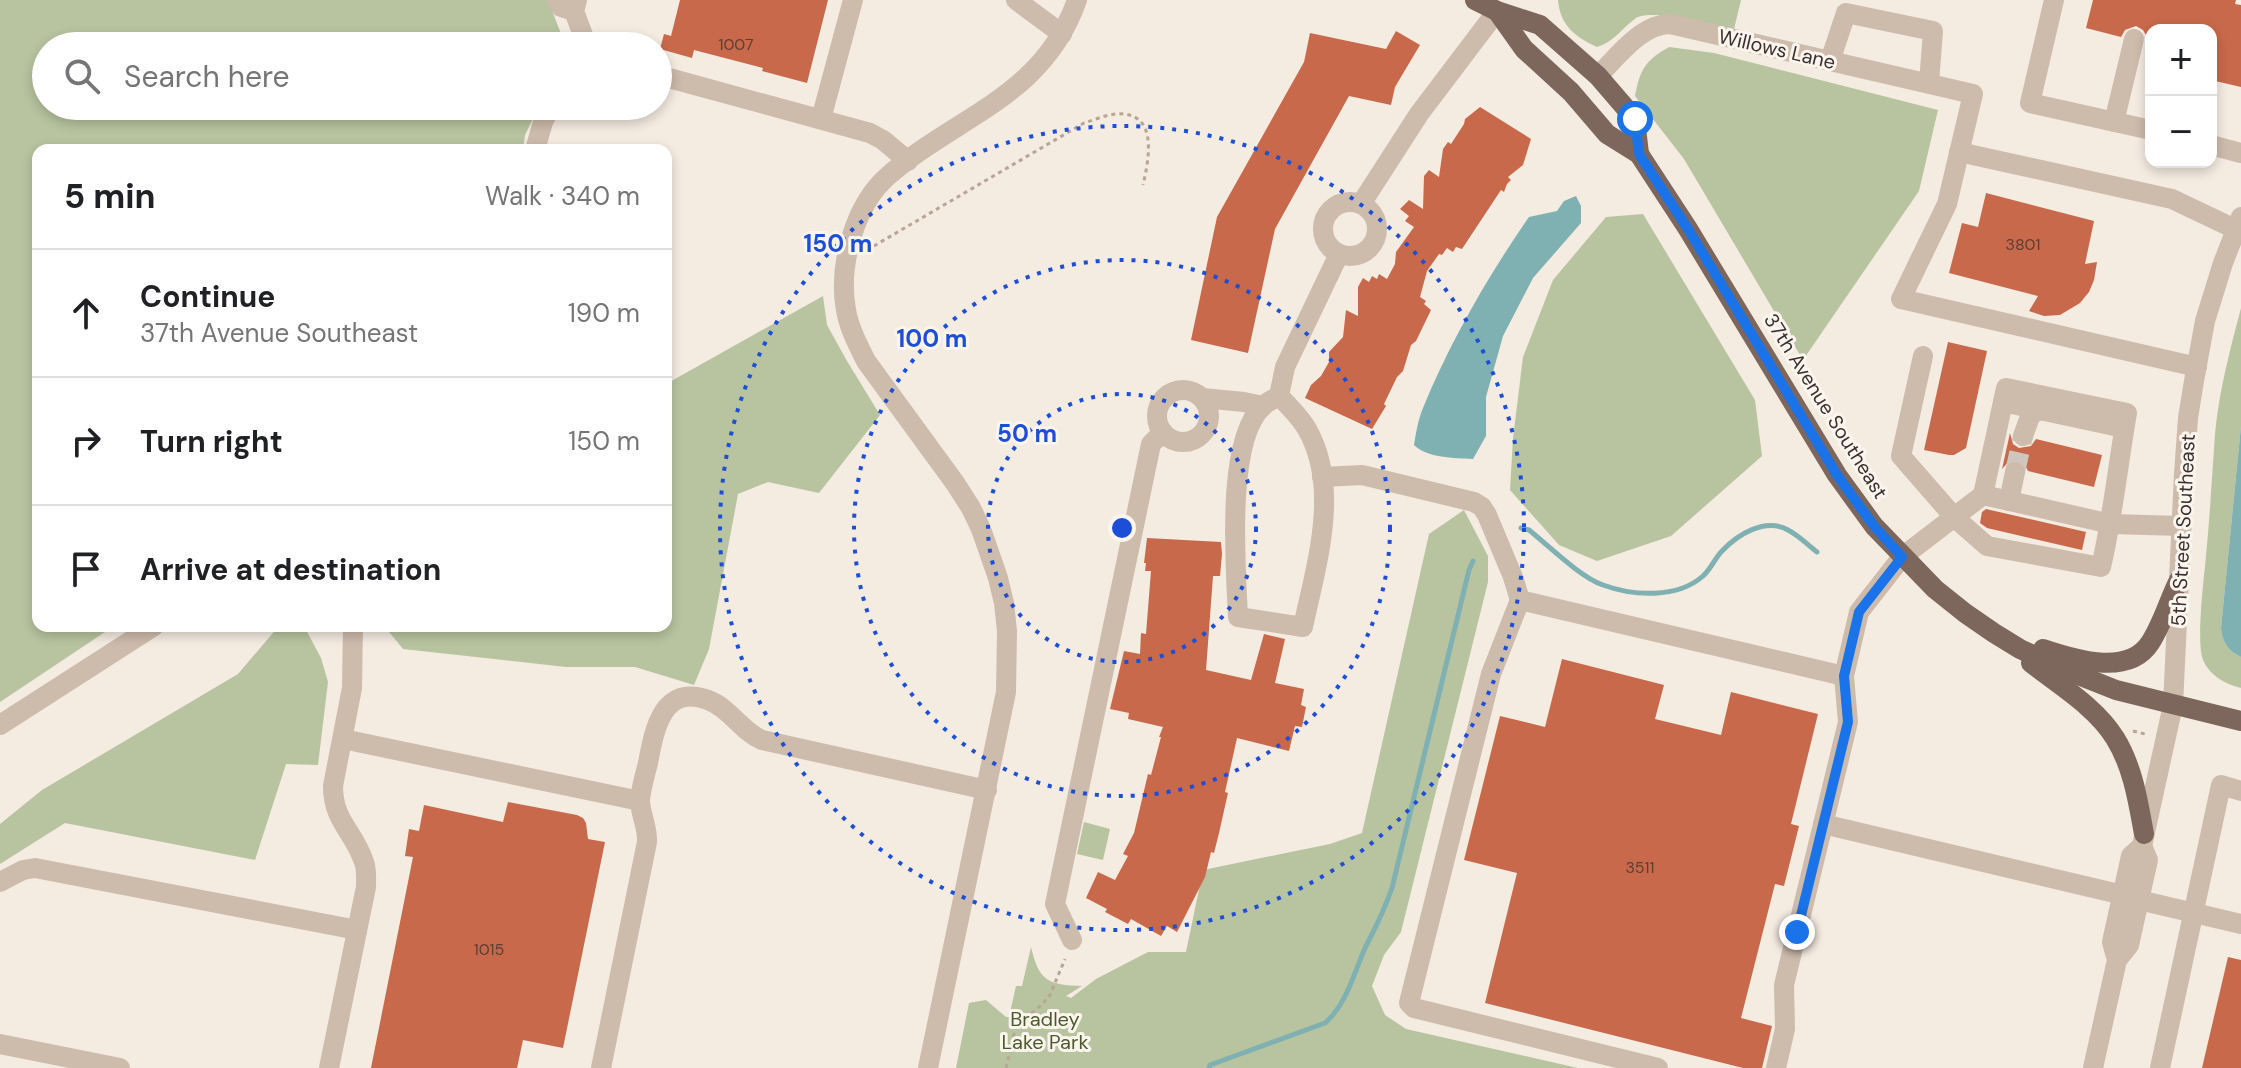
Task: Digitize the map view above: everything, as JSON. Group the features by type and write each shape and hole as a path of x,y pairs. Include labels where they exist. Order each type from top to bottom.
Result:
{"main road":[{"name":"37th Avenue Southeast","path":"1475,0 1502,6 1540,25 1598,76 1635,119 1639,154"},
{"name":"37th Avenue Southeast","path":"1502,6 1524,49 1571,92 1607,134 1639,154 1837,475 1874,526 1935,589 2020,649 2083,678 2116,690 2241,721"},
{"path":"1994,633 2067,656 2118,662 2131,658 2149,645 2179,580"},
{"path":"1994,633 2087,707 2112,734 2134,782 2143,840"}],"street":[{"path":"557,0 561,7 576,6 583,32"},
{"path":"821,119 853,0"},
{"path":"1016,0 1062,34"},
{"path":"928,1068 1006,692 1007,631 998,578 971,508 858,346 846,313 846,261 865,206 887,177 1010,92 1039,64 1062,34 1077,0"},
{"path":"2054,0 2030,103 2145,129"},
{"path":"1361,204 1419,114 1502,6"},
{"path":"1830,61 1846,13 1933,31 1929,83"},
{"name":"Willows Lane","path":"1598,76 1640,35 1661,24 1670,24 1973,94 1959,152"},
{"path":"2114,122 2134,39"},
{"path":"672,79 870,133 908,161"},
{"path":"537,144 544,120"},
{"path":"2217,147 2241,153"},
{"path":"2197,367 1901,299 1947,204 1959,152 2172,199 2238,223"},
{"path":"1344,202 1361,204 1369,209 1377,226 1372,244 1357,255 1339,254 1326,243 1322,226 1324,217 1329,210 1344,202"},
{"name":"5th Street Southeast","path":"2093,1068 2117,960 2112,942 2131,897 2131,856 2143,840 2173,705 2188,418 2205,321 2238,223"},
{"path":"1202,398 1271,401 1306,428 1315,447 1322,477 1324,521 1303,627 1238,617 1238,469 1253,420 1271,401 1339,254"},
{"path":"1776,1068 1785,1029 1784,985 1848,722 1844,676 1859,612 1902,557 1955,518 1983,495 2006,388 2127,413 2111,524 2101,567 1987,546 1955,518 1901,456 1923,356"},
{"path":"1184,390 1202,398 1207,405 1208,421 1200,435 1185,441 1163,432 1157,416 1162,400 1168,394 1184,390"},
{"path":"2003,402 2124,428"},
{"path":"2023,436 2031,414 2040,410"},
{"path":"1072,940 1055,904 1151,444 1163,432"},
{"path":"2009,501 2015,472"},
{"path":"1322,477 1362,475 1474,502 1487,515 1520,600 1491,674 1409,1003 1414,1008 1658,1068"},
{"path":"1983,495 2111,524 2181,526"},
{"path":"1520,600 1844,676"},
{"path":"0,725 145,632"},
{"path":"329,1068 367,874 365,863 341,822 333,800 353,679 353,632"},
{"path":"601,1068 647,842 648,833 640,801 656,723 673,704 693,696 717,704 752,736 762,740 987,790"},
{"path":"343,739 640,801"},
{"path":"2160,1068 2221,785 2241,791"},
{"path":"1823,824 2241,924"},
{"path":"0,882 23,870 35,868 357,930"},
{"path":"0,1044 120,1068"}],"path":[{"path":"846,261 1084,123 1107,116 1127,115 1140,121 1149,134 1149,159 1143,185"},
{"path":"1006,1068 1019,1020 1035,1011 1049,997 1072,940"}],"green space":[{"path":"0,0 548,0 560,32 32,32 32,120 532,120 524,144 32,144 32,632 105,632 0,702"},
{"path":"1558,0 1741,0 1734,29 1683,18 1643,15 1597,47 1582,39 1565,23"},
{"path":"1669,47 1714,53 1938,110 1919,191 1803,360 1684,159 1635,96 1645,66"},
{"path":"1643,214 1755,400 1762,456 1671,536 1597,561 1559,545 1510,490 1523,357 1553,280 1606,217"},
{"path":"823,296 827,325 880,415 819,493 768,482 738,494 709,649 694,685 635,667 566,667 403,649 389,632 672,632 672,381"},
{"path":"2241,308 2241,426 2221,628 2226,646 2241,657 2241,688 2224,682 2210,671 2203,660 2200,639 2215,434 2225,371"},
{"name":"Bradley Lake Park","path":"1464,510 1488,556 1488,582 1401,932 1384,955 1372,986 1385,1015 1406,1029 1578,1068 956,1068 969,1003 986,1000 1009,1017 1016,986 1022,986 1031,947 1038,967 1047,979 1082,986 1066,996 1071,998 1096,979 1148,952 1186,952 1203,870 1330,844 1362,833 1429,534"},
{"path":"274,632 307,632 321,658 328,682 318,765 286,764 255,860 65,823 0,864 0,824 42,790 238,674"},
{"path":"1084,822 1110,829 1103,860 1077,854"}],"water":[{"path":"1576,196 1581,206 1581,223 1533,278 1503,336 1486,397 1486,436 1473,459 1441,456 1419,449 1414,445 1423,408 1458,334 1499,262 1529,217 1557,211 1564,201"},
{"path":"2241,426 2241,657 2226,646 2221,628"}],"building":[{"path":"680,0 828,0 807,83 694,50 692,58 672,52 672,32"},
{"path":"2093,0 2236,0 2235,4 2241,5 2241,87 2217,81 2217,24 2145,24 2145,34 2136,26 2125,30 2121,37 2086,28"},
{"path":"1396,31 1420,45 1395,87 1391,105 1349,96 1275,229 1248,353 1191,340 1217,217 1304,62 1310,33 1386,49"},
{"path":"1480,107 1531,139 1523,165 1508,177 1511,180 1504,192 1501,190 1462,249 1456,247 1453,252 1447,248 1427,271 1420,297 1431,310 1372,429 1305,398 1329,362 1329,352 1343,337 1346,310 1358,316 1358,287 1363,278 1369,282 1372,276 1377,279 1379,274 1387,279 1395,264 1396,252 1414,227 1405,221 1409,216 1400,209 1409,200 1423,209 1424,176 1429,170 1439,177 1443,149 1448,142 1451,144 1465,119"},
{"path":"1986,193 2094,221 2085,264 2097,262 2094,280 2080,303 2060,315 2044,316 2029,311 2038,296 1949,273 1962,223 1978,227"},
{"path":"1948,342 1987,351 1966,448 1954,455 1924,450"},
{"path":"2010,433 2013,444 2019,448 2031,446 2036,439 2102,455 2094,487 2028,471 2024,463 2017,459 2010,460 2002,469"},
{"path":"1986,509 2086,532 2082,550 1987,528 1980,523 1982,512"},
{"path":"1147,538 1221,542 1220,576 1213,576 1206,670 1251,680 1264,634 1285,639 1275,683 1304,689 1301,705 1306,707 1302,727 1295,726 1289,751 1237,738 1219,833 1205,877 1177,932 1167,926 1161,936 1131,919 1128,924 1086,898 1098,872 1115,880 1128,856 1123,854 1134,833 1163,727 1128,719 1129,713 1110,709 1124,651 1140,654 1141,633 1146,634 1151,571 1145,571 1144,563"},
{"path":"1562,659 1664,685 1655,719 1721,735 1731,692 1818,714 1791,824 1799,826 1784,886 1775,884 1741,1018 1772,1026 1762,1068 1743,1068 1485,1003 1517,873 1464,860 1500,716 1545,727"},
{"path":"508,802 577,815 586,823 588,839 605,842 563,1048 523,1040 517,1068 371,1068 413,857 405,856 409,829 419,831 424,805 503,822"},
{"path":"2228,957 2241,960 2241,1068 2202,1068"}],"waterway":[{"path":"1521,528 1529,530 1594,581 1615,589 1641,593 1668,592 1692,583 1706,573 1728,545 1743,534 1761,527 1788,530 1817,552"},
{"path":"1209,1068 1210,1065 1325,1023 1339,1007 1392,888 1473,561"}],"tunnel":[{"path":"2015,472 2023,436"}],"route":[{"path":"1635,119 1639,154 1837,475 1874,526 1902,557 1859,612 1844,676 1848,722 1797,932"}]}
